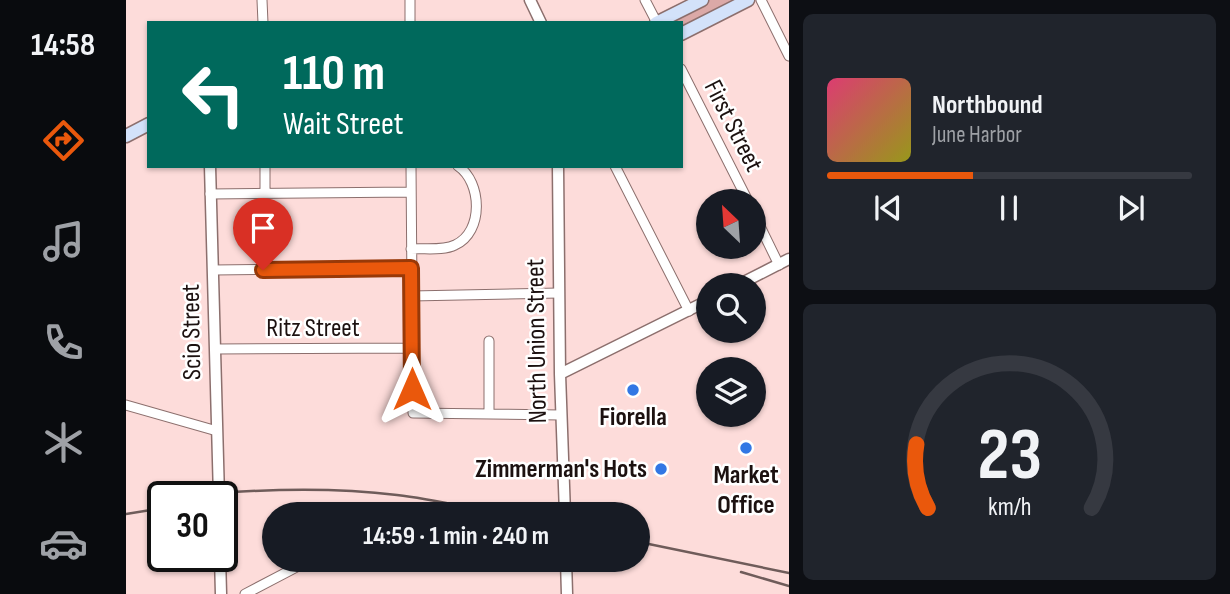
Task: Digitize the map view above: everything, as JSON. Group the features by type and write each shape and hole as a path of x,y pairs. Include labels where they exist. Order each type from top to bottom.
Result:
{"main road":[{"path":"661,21 702,0"},
{"path":"683,33 748,0"},
{"path":"126,136 147,125"}],"street":[{"path":"262,0 263,21"},
{"path":"410,0 410,21"},
{"path":"530,0 540,21"},
{"path":"645,0 656,21"},
{"path":"761,0 789,56"},
{"name":"First Street","path":"683,73 742,189"},
{"name":"Scio Street","path":"210,168 219,481"},
{"path":"265,168 265,193"},
{"path":"411,168 413,413 561,415"},
{"path":"411,249 451,247 466,238 472,229 475,215 473,184 468,174 460,168"},
{"name":"North Union Street","path":"558,168 565,502"},
{"path":"616,168 689,311"},
{"path":"210,194 411,192"},
{"name":"First Street","path":"766,233 784,262"},
{"path":"762,273 784,262"},
{"path":"214,270 411,268"},
{"path":"411,296 559,293"},
{"path":"560,374 696,307"},
{"path":"489,341 489,414"},
{"name":"Ritz Street","path":"215,349 411,348"},
{"path":"126,405 217,431"},
{"path":"220,572 221,594"},
{"path":"245,594 287,572"},
{"path":"567,572 568,594"}],"shaded area":[{"path":"709,0 739,0 683,29 683,21 668,21"}],"railway":[{"path":"238,492 342,490 437,502"},
{"path":"126,514 147,511"},
{"path":"650,544 789,573"},
{"path":"741,572 789,586"}],"place":[{"name":"Fiorella","path":"633,390"},
{"name":"Market Office","path":"746,448"},
{"name":"Zimmerman's Hots","path":"661,469"}],"route":[{"path":"263,270 411,268 412,389"}]}
